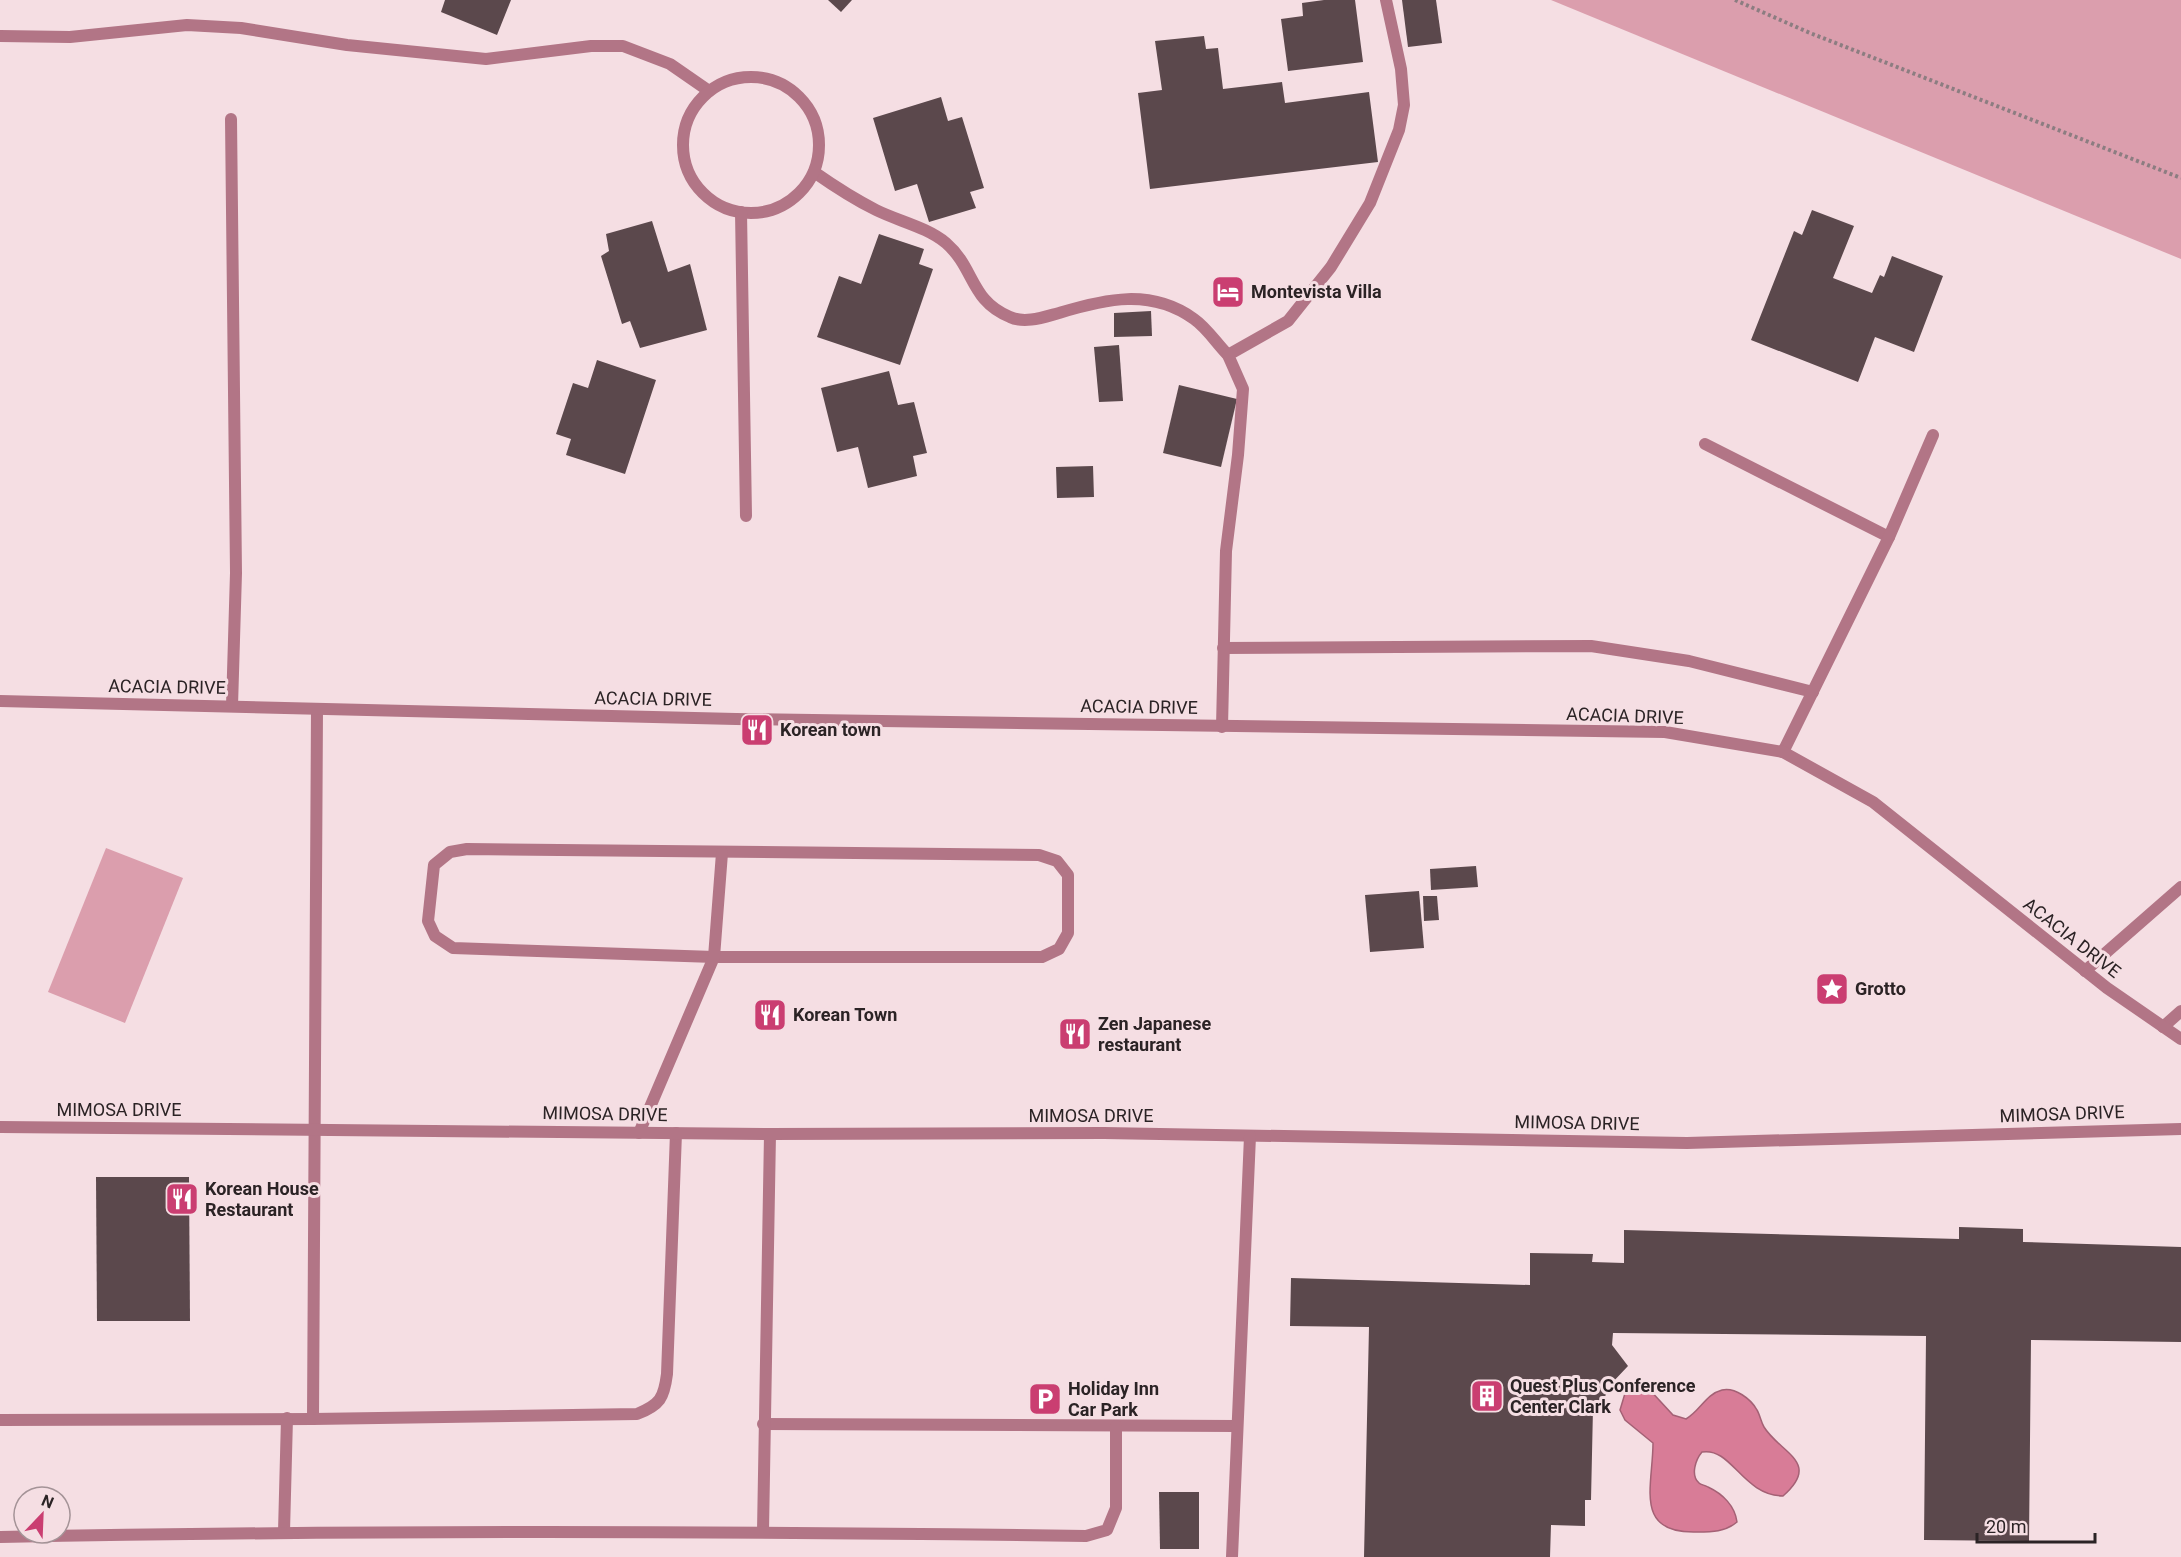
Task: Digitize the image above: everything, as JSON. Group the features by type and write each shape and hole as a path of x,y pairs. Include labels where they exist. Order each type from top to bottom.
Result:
{"street":[{"path":"1228,355 1288,321 1331,267 1370,203 1399,130 1404,105 1401,69 1386,0"},
{"path":"0,36 70,37 187,25 241,28 347,45 486,59 591,46 623,46 670,64 709,92"},
{"path":"751,76 773,80 793,91 808,107 818,128 820,150 814,172 803,190 784,204 763,212 741,212 719,205 701,191 689,172 683,150 685,128 694,108 709,92 729,81 751,76"},
{"path":"231,119 236,573 232,706"},
{"path":"814,172 859,201 945,243 966,266 978,293 991,308 1012,319 1037,319 1100,300 1118,298 1157,302 1195,319 1228,355 1243,389 1238,455 1226,551 1222,727"},
{"path":"741,212 746,516"},
{"path":"1783,752 1889,537 1933,435"},
{"path":"1705,444 1889,537"},
{"path":"1223,648 1591,646 1689,661 1813,692"},
{"name":"ACACIA DRIVE","path":"0,701 736,719 1665,732 1783,752 1873,802 2085,971 2181,1039"},
{"path":"313,1419 317,709"},
{"path":"467,849 1039,855 1057,861 1068,875 1068,933 1059,949 1042,957 714,957 453,948 435,936 428,921 434,865 450,852 467,849"},
{"path":"639,1133 714,957 722,853"},
{"path":"2085,971 2181,887"},
{"path":"2163,1027 2181,1011"},
{"name":"MIMOSA DRIVE","path":"0,1127 770,1134 1104,1133 1687,1143 2181,1129"},
{"path":"0,1420 313,1419 637,1414 655,1407 665,1392 667,1374 676,1133"},
{"path":"763,1532 763,1424 770,1134"},
{"path":"1232,1557 1250,1136"},
{"path":"284,1532 287,1418"},
{"path":"763,1424 1236,1426"},
{"path":"0,1538 284,1532 763,1532 1086,1536 1107,1530 1116,1508 1116,1426"}],"path":[{"path":"1735,0 1810,33 2181,178"}],"shaded area":[{"path":"1551,0 2181,0 2181,259"},
{"path":"106,848 183,878 125,1023 48,992"},
{"path":"1636,1387 1648,1388 1673,1415 1686,1419 1716,1392 1732,1390 1747,1398 1758,1412 1764,1427 1771,1436 1794,1458 1799,1475 1794,1484 1783,1496 1769,1494 1757,1488 1722,1457 1712,1452 1702,1452 1695,1467 1696,1480 1719,1493 1727,1501 1734,1511 1737,1522 1723,1530 1708,1532 1677,1531 1663,1525 1655,1516 1651,1504 1653,1443 1625,1420 1620,1410 1626,1390"}],"building":[{"path":"445,0 511,0 497,35 441,12"},
{"path":"828,0 852,0 841,12"},
{"path":"1355,0 1363,62 1288,71 1281,19 1303,16 1302,3"},
{"path":"1402,0 1436,0 1442,43 1408,47"},
{"path":"1204,36 1206,49 1218,48 1223,89 1282,82 1285,103 1369,92 1378,162 1150,189 1138,93 1162,90 1155,41"},
{"path":"941,97 948,121 962,117 984,188 970,192 976,208 929,222 917,184 895,191 873,118"},
{"path":"1812,210 1854,226 1833,278 1872,293 1880,275 1884,277 1892,256 1943,276 1914,352 1875,337 1858,382 1751,340 1794,231 1802,235"},
{"path":"652,221 668,272 690,264 707,330 640,348 630,321 622,324 601,256 609,251 606,234"},
{"path":"879,234 924,249 919,264 933,269 900,365 817,337 839,276 861,284"},
{"path":"1151,311 1152,336 1114,337 1114,313"},
{"path":"1119,345 1123,401 1099,402 1094,347"},
{"path":"597,360 656,380 625,474 566,455 571,439 556,434 573,383 588,388"},
{"path":"889,371 898,405 914,402 927,453 913,456 917,476 868,488 858,447 837,452 821,388"},
{"path":"1179,385 1237,399 1221,467 1163,453"},
{"path":"1093,466 1094,497 1057,498 1056,467"},
{"path":"1476,866 1478,887 1431,890 1430,869"},
{"path":"1419,891 1424,948 1370,952 1365,895"},
{"path":"1423,896 1437,896 1439,920 1424,921"},
{"path":"96,1177 189,1177 190,1321 97,1321"},
{"name":"Quest Plus Conference Center Clark","path":"1959,1227 2023,1229 2023,1242 2181,1247 2181,1342 2031,1340 2029,1541 1924,1540 1926,1336 1613,1333 1612,1345 1628,1366 1611,1384 1600,1407 1593,1408 1591,1500 1585,1500 1585,1526 1551,1525 1550,1557 1364,1557 1369,1327 1290,1326 1291,1278 1530,1285 1530,1253 1593,1254 1592,1262 1624,1263 1624,1230 1959,1239"},
{"path":"1159,1492 1199,1492 1199,1549 1160,1549"}],"place":[{"name":"Montevista Villa","path":"1228,292"},
{"name":"Korean town","path":"757,730"},
{"name":"Grotto","path":"1832,989"},
{"name":"Korean Town","path":"770,1015"},
{"name":"Zen Japanese restaurant","path":"1075,1034"},
{"name":"Korean House Restaurant","path":"182,1199"},
{"name":"Quest Plus Conference Center Clark","path":"1487,1396"},
{"name":"Holiday Inn Car Park","path":"1045,1399"}]}
